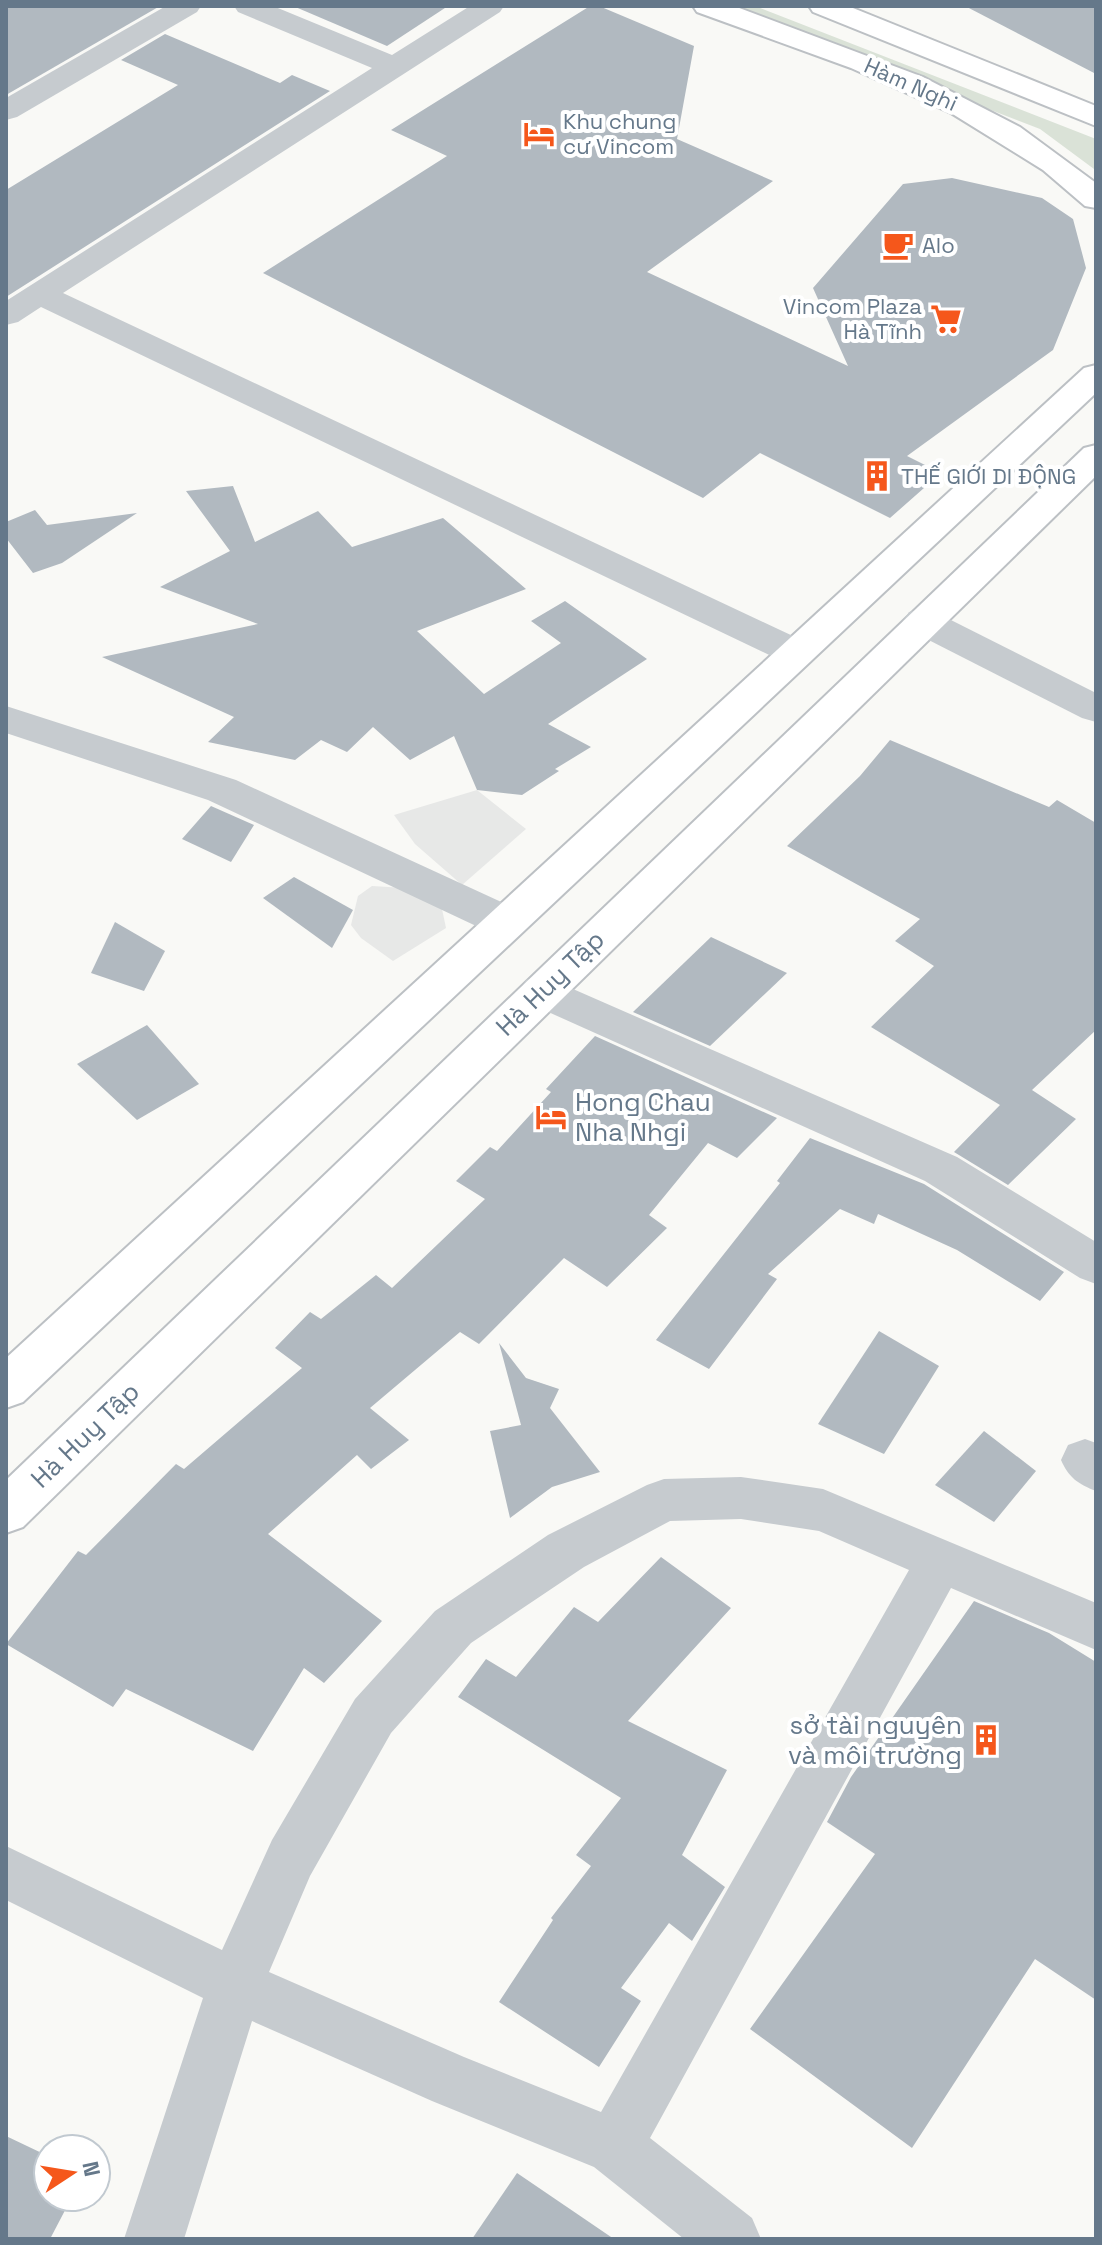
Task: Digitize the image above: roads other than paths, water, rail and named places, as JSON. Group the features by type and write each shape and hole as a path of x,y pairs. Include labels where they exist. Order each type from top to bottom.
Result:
{"main road":[{"name":"Hàm Nghi","path":"707,6 852,58 948,99 1035,150 1096,199"},
{"name":"Hàm Nghi","path":"823,6 1094,116"},
{"path":"6,1388 1096,375"},
{"name":"Hà Huy Tập","path":"6,1512 922,621 1096,456"}],"street":[{"path":"6,111 187,6"},
{"path":"248,6 395,67"},
{"path":"6,315 490,6"},
{"path":"39,294 797,653"},
{"path":"922,621 1089,694"},
{"path":"6,719 222,790 506,922"},
{"path":"541,991 941,1169 1096,1265"},
{"path":"154,2239 235,1985 291,1858 373,1716 453,1627 566,1551 664,1500 741,1498 823,1510 1096,1627"},
{"path":"614,2146 940,1561"},
{"path":"6,1872 235,1985 452,2081 614,2146 731,2239"}],"place":[{"name":"Khu chung cư Vincom","path":"539,134"},
{"name":"Alo","path":"898,245"},
{"name":"Vincom Plaza Hà Tĩnh","path":"946,319"},
{"name":"THẾ GIỚI DI ĐỘNG","path":"877,476"},
{"name":"Hong Chau Nha Nhgi","path":"551,1117"},
{"name":"sở tài nguyên và môi trường","path":"986,1740"}]}
